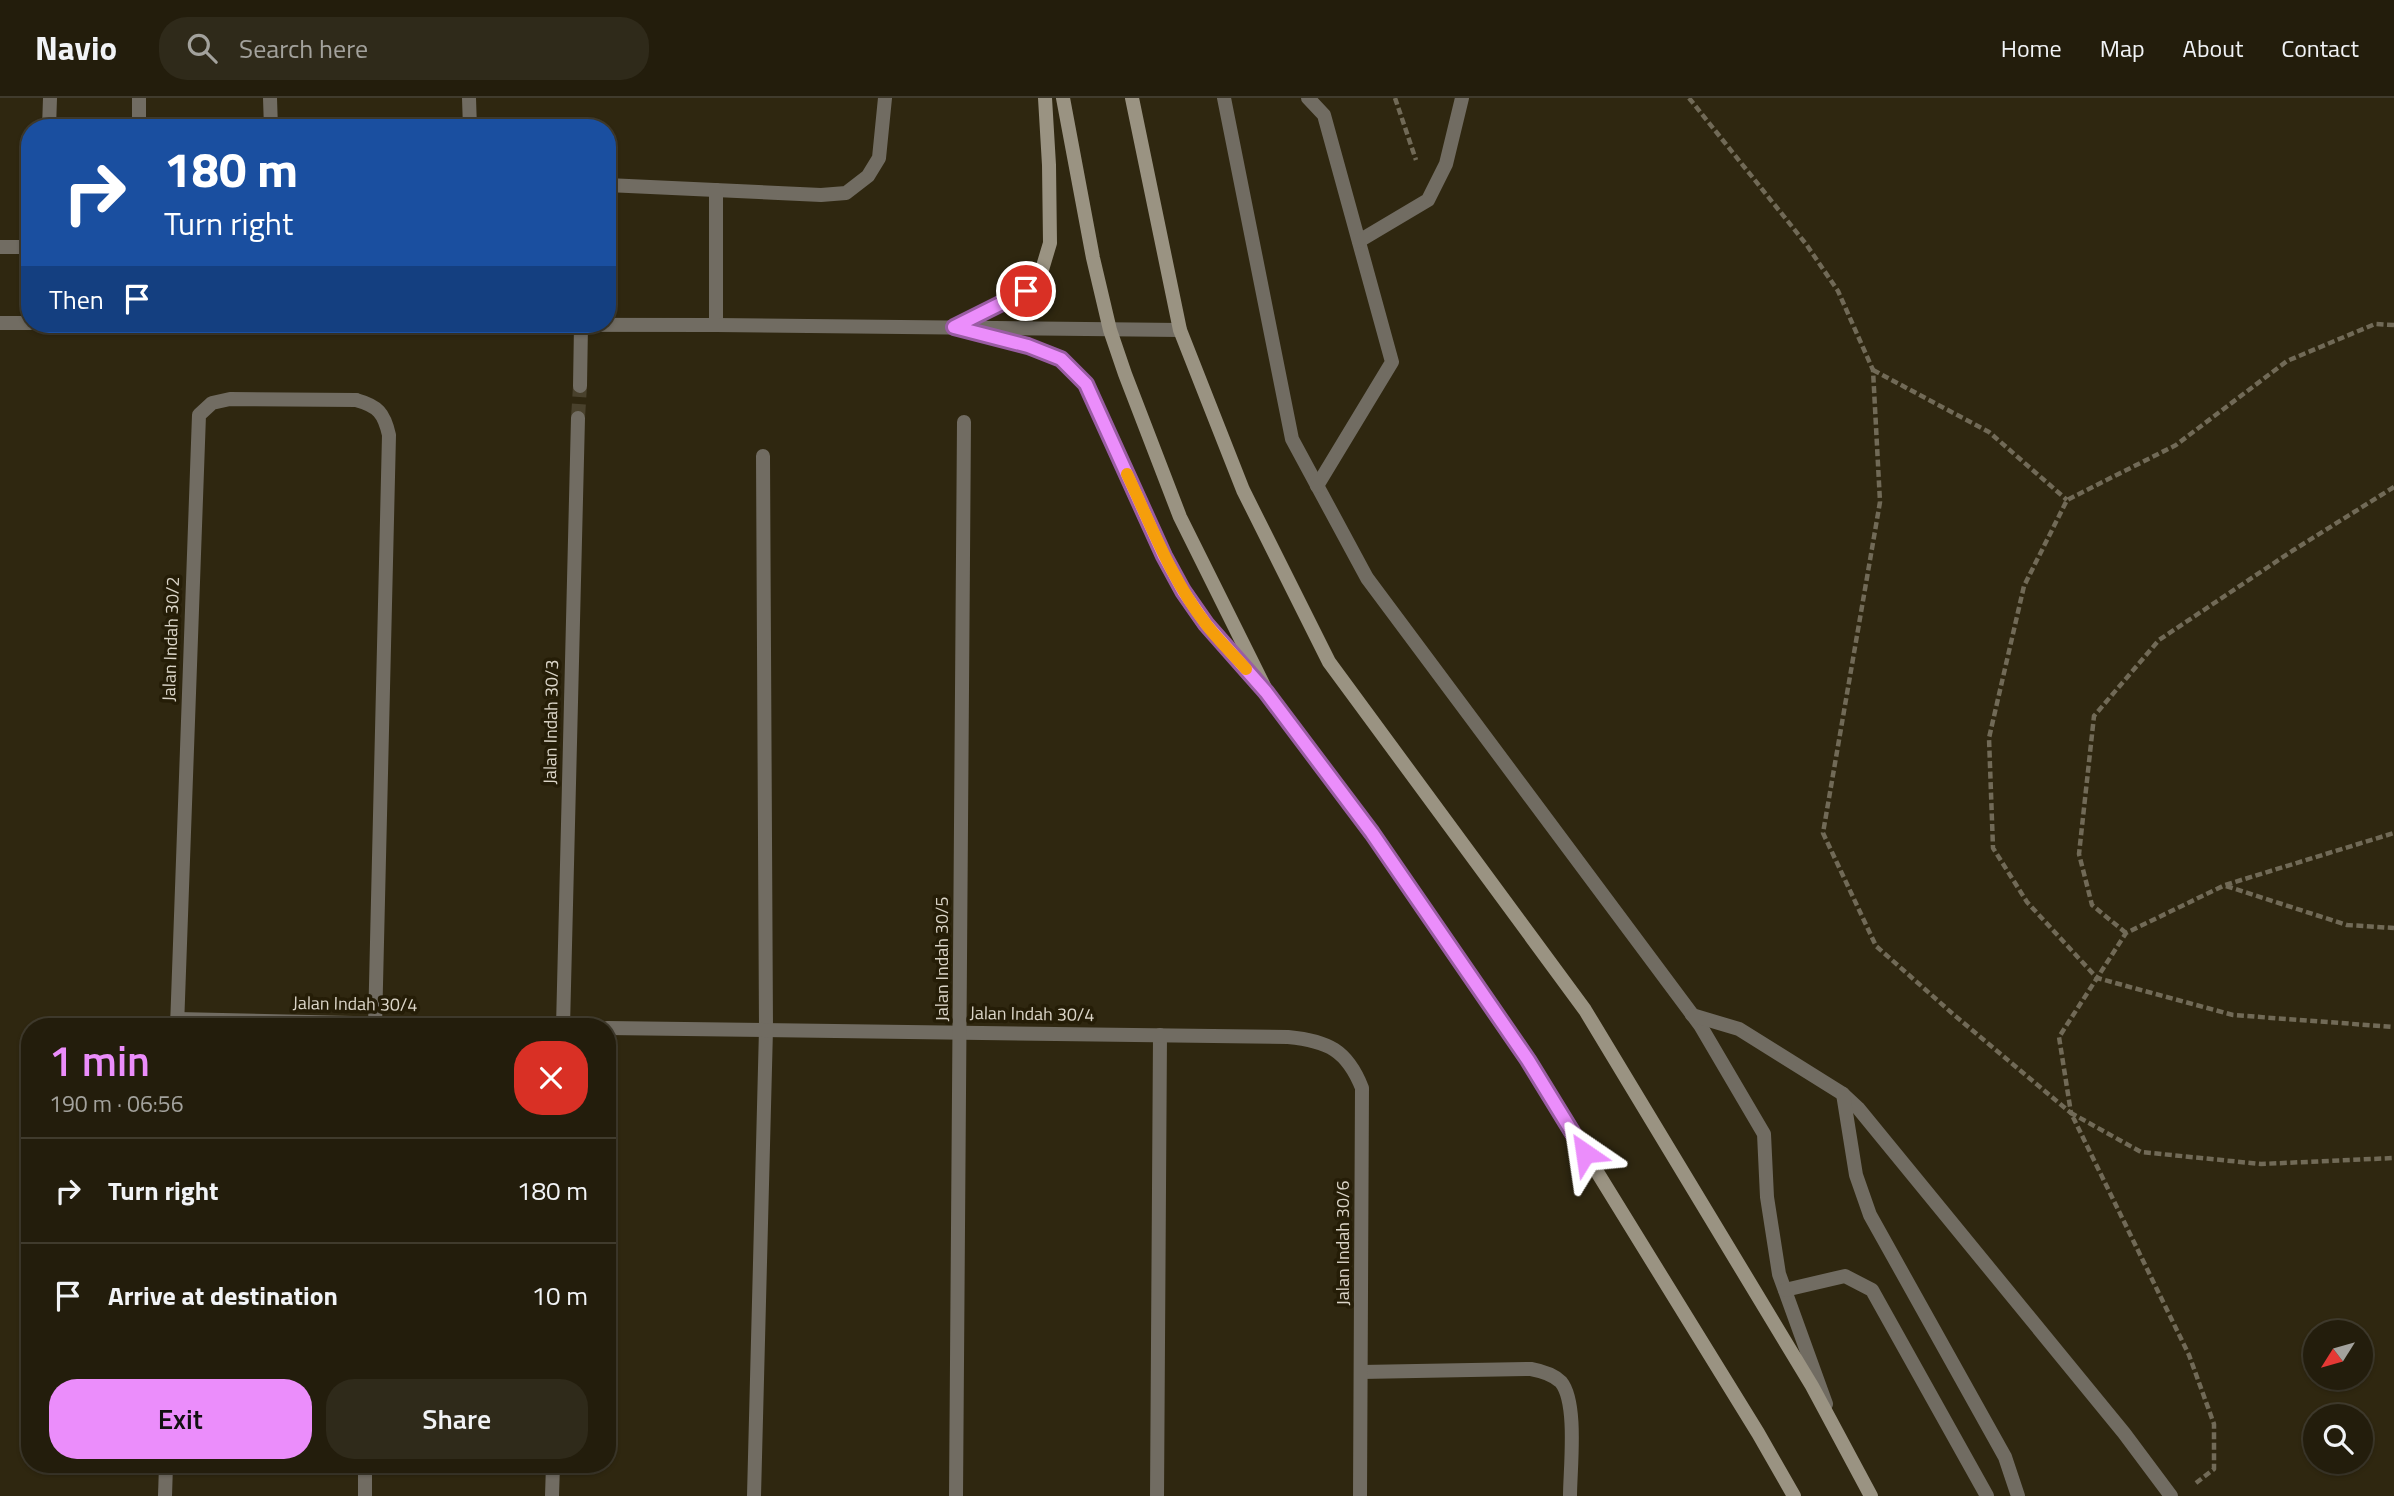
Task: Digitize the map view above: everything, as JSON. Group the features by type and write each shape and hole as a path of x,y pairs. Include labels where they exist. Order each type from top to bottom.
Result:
{"main road":[{"path":"954,327 1013,299 1038,283 1050,243 1045,98"},
{"path":"1063,98 1093,258 1110,330 1125,374 1180,517 1266,692"},
{"path":"1132,98 1180,330 1243,490 1329,662 1584,1010 1812,1386 1871,1496"},
{"path":"954,327 1028,346 1061,359 1086,384 1164,556 1183,591 1206,624 1266,692 1372,833 1528,1060 1794,1496"}],"street":[{"path":"49,119 50,98"},
{"path":"139,98 139,119"},
{"path":"270,98 271,119"},
{"path":"470,98 470,119"},
{"path":"616,185 821,195 846,193 868,176 879,159 885,98"},
{"path":"1224,98 1292,439 1367,578 1692,1015 1763,1134 1767,1197 1779,1274 1836,1432"},
{"path":"1308,98 1324,115 1392,362 1317,486"},
{"path":"1359,241 1428,200 1446,164 1461,98"},
{"path":"716,190 716,325"},
{"path":"0,247 21,247"},
{"path":"0,323 21,323"},
{"path":"616,325 1180,330"},
{"path":"579,386 581,333"},
{"name":"Jalan Indah 30/2","path":"177,1018 199,415 212,402 230,399 356,400 372,404 385,418 389,435 375,1018"},
{"name":"Jalan Indah 30/3","path":"563,1018 578,418"},
{"name":"Jalan Indah 30/5","path":"956,1496 964,422"},
{"path":"754,1496 766,1029 763,456"},
{"path":"1692,1015 1739,1029 1843,1094 1858,1108 2124,1433 2171,1496"},
{"name":"Jalan Indah 30/4","path":"616,1028 1288,1037"},
{"path":"1157,1496 1160,1035"},
{"name":"Jalan Indah 30/6","path":"1288,1037 1314,1040 1336,1049 1354,1068 1362,1088 1360,1496"},
{"path":"1843,1094 1856,1175 1870,1215 2005,1457 2018,1496"},
{"path":"1785,1290 1844,1276 1872,1290 1987,1496"},
{"path":"1361,1372 1531,1369 1547,1372 1560,1381 1568,1394 1571,1409 1570,1496"},
{"path":"165,1496 166,1473"},
{"path":"365,1473 365,1496"},
{"path":"552,1496 553,1473"}],"path":[{"path":"1395,98 1428,200"},
{"path":"1689,98 1806,244 1838,291 1873,370 1880,502 1823,833 1876,946 2071,1113 2141,1153 2261,1164 2394,1158"},
{"path":"2394,325 2375,324 2287,360 2176,444 2067,500 2024,586 1989,738 1993,848 2027,902 2097,978 2233,1015 2394,1027"},
{"path":"1873,370 1989,432 2067,500"},
{"path":"2126,933 2092,905 2079,854 2094,716 2159,640 2394,487"},
{"path":"2187,1489 2214,1469 2214,1424 2189,1355 2071,1113 2059,1037 2126,933 2225,886 2394,833"},
{"path":"2225,886 2347,925 2394,928"}],"tunnel":[{"path":"578,418 580,386"}],"slow traffic":[{"path":"1127,474 1183,591 1206,624 1246,669"}],"route":[{"path":"1026,291 954,327 1028,346 1061,359 1086,384 1164,556 1183,591 1206,624 1266,692 1372,833 1528,1060 1585,1153"}]}
